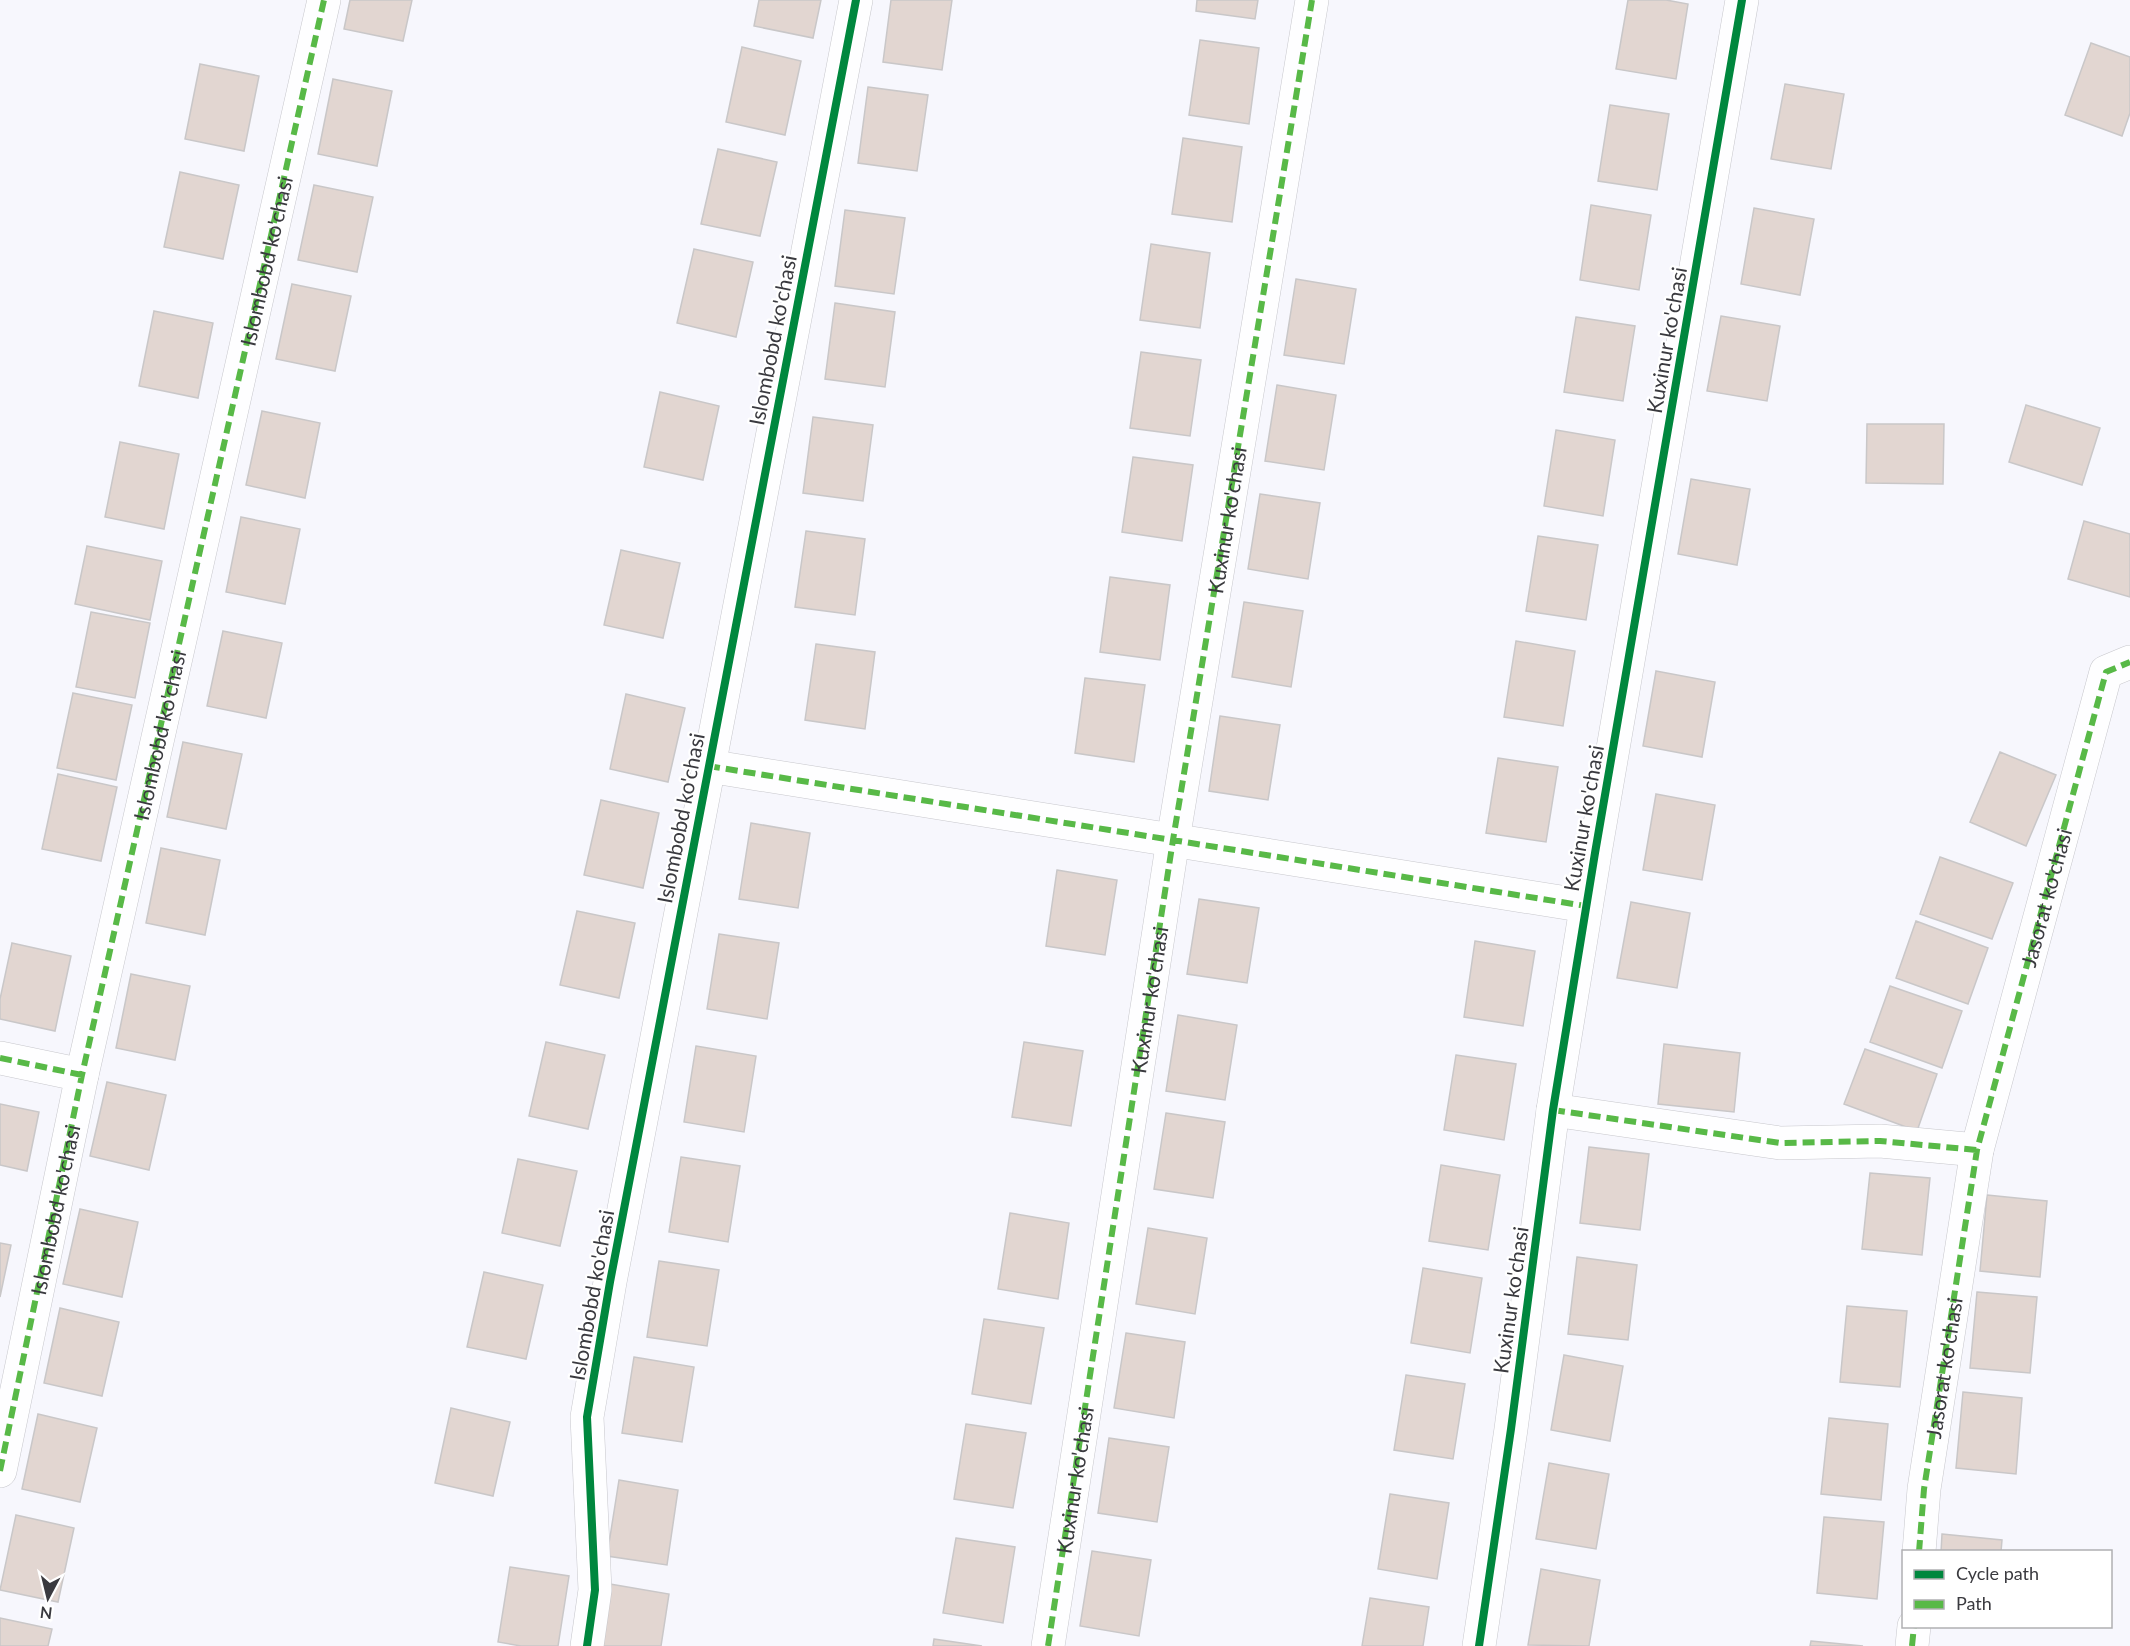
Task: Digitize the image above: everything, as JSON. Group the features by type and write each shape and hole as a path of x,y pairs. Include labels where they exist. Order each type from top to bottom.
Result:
{"street":[{"name":"Islombobd ko'chasi","path":"0,1471 82,1075 324,0"},
{"name":"Islombobd ko'chasi","path":"587,1646 595,1590 587,1417 610,1282 856,0"},
{"name":"Kuxinur ko'chasi","path":"1048,1646 1173,840 1312,0"},
{"name":"Kuxinur ko'chasi","path":"1479,1646 1511,1429 1553,1110 1742,0"},
{"name":"Jasorat ko'chasi","path":"1919,1550 1924,1489 1977,1150 2106,672 2130,662"},
{"path":"708,766 1586,906"},
{"path":"0,1058 82,1075"},
{"path":"1553,1110 1780,1143 1880,1141 1977,1150"},
{"path":"1912,1646 1914,1628"}],"building":[{"path":"350,0 412,0 403,41 344,29"},
{"path":"759,0 821,0 813,38 754,26"},
{"path":"891,0 952,0 942,70 883,62"},
{"path":"1197,0 1258,0 1255,19 1196,11"},
{"path":"1628,0 1666,0 1688,4 1676,79 1616,69"},
{"path":"1200,40 1259,48 1249,124 1189,115"},
{"path":"2091,43 2130,57 2130,113 2122,136 2065,115"},
{"path":"742,47 801,61 785,135 726,122"},
{"path":"200,64 259,76 244,151 185,139"},
{"path":"333,79 392,91 377,166 318,154"},
{"path":"1785,84 1844,94 1831,169 1771,159"},
{"path":"868,87 928,95 917,171 858,163"},
{"path":"1610,105 1669,114 1657,190 1598,181"},
{"path":"1183,138 1242,147 1232,222 1172,214"},
{"path":"718,149 777,162 760,236 701,224"},
{"path":"180,172 239,185 223,259 164,247"},
{"path":"314,185 373,197 357,272 298,260"},
{"path":"1591,205 1651,215 1639,290 1580,280"},
{"path":"1754,208 1814,219 1800,295 1741,284"},
{"path":"845,210 905,218 894,294 835,286"},
{"path":"1151,244 1210,253 1200,328 1140,320"},
{"path":"694,249 753,262 736,337 677,323"},
{"path":"1296,279 1356,289 1344,364 1284,355"},
{"path":"292,284 351,296 335,371 276,359"},
{"path":"835,303 895,312 885,387 825,379"},
{"path":"154,311 213,323 198,398 139,386"},
{"path":"1721,316 1780,326 1767,401 1707,391"},
{"path":"1576,317 1635,326 1623,401 1564,392"},
{"path":"1141,352 1201,360 1190,436 1130,428"},
{"path":"1277,385 1336,395 1324,470 1265,461"},
{"path":"660,392 719,406 703,480 644,467"},
{"path":"2026,405 2100,428 2082,485 2009,462"},
{"path":"262,411 320,423 305,498 246,485"},
{"path":"813,417 873,425 863,501 803,493"},
{"path":"1867,424 1944,424 1943,484 1866,483"},
{"path":"1556,430 1615,440 1603,516 1544,506"},
{"path":"120,442 179,454 164,529 105,517"},
{"path":"1133,457 1193,465 1182,541 1122,532"},
{"path":"1691,479 1750,489 1737,565 1678,554"},
{"path":"1260,494 1320,503 1308,579 1248,569"},
{"path":"241,517 300,529 285,604 226,592"},
{"path":"2084,521 2130,534 2130,597 2068,579"},
{"path":"806,531 865,539 855,615 795,607"},
{"path":"1538,536 1598,545 1586,620 1526,611"},
{"path":"87,546 162,561 150,620 75,604"},
{"path":"621,550 680,563 663,638 604,625"},
{"path":"1110,577 1170,585 1160,660 1100,652"},
{"path":"1244,602 1303,611 1291,687 1232,677"},
{"path":"91,612 150,623 135,698 76,687"},
{"path":"223,631 282,643 266,718 207,706"},
{"path":"1516,641 1575,651 1563,726 1504,717"},
{"path":"816,644 875,652 865,729 805,720"},
{"path":"1656,671 1715,682 1702,757 1643,746"},
{"path":"1085,678 1145,685 1134,762 1075,753"},
{"path":"73,693 132,705 116,780 57,768"},
{"path":"626,694 685,708 668,782 610,769"},
{"path":"1220,716 1280,725 1268,800 1209,791"},
{"path":"183,742 242,754 226,829 167,817"},
{"path":"2000,752 2056,775 2026,846 1970,822"},
{"path":"1498,758 1558,767 1546,842 1486,833"},
{"path":"58,774 117,787 101,861 42,849"},
{"path":"1656,794 1715,805 1702,880 1643,870"},
{"path":"601,800 659,813 643,888 584,875"},
{"path":"751,823 810,833 798,908 739,899"},
{"path":"161,848 220,860 205,935 146,923"},
{"path":"1940,857 2013,883 1992,939 1920,914"},
{"path":"1057,870 1117,880 1105,955 1046,946"},
{"path":"1199,899 1259,908 1247,983 1187,974"},
{"path":"1631,902 1690,913 1677,988 1617,978"},
{"path":"577,911 635,923 619,998 560,985"},
{"path":"1916,921 1988,948 1968,1004 1896,978"},
{"path":"719,934 779,943 767,1019 707,1009"},
{"path":"1475,941 1535,951 1523,1026 1464,1017"},
{"path":"12,943 71,956 55,1031 0,1019 0,999"},
{"path":"131,974 190,986 175,1060 116,1048"},
{"path":"1890,986 1962,1011 1942,1068 1870,1042"},
{"path":"1178,1015 1237,1025 1225,1100 1166,1091"},
{"path":"546,1042 605,1055 588,1129 529,1116"},
{"path":"1024,1042 1083,1051 1071,1126 1012,1117"},
{"path":"1664,1044 1740,1053 1734,1112 1658,1104"},
{"path":"696,1046 756,1056 744,1132 684,1122"},
{"path":"1865,1049 1937,1074 1917,1131 1844,1104"},
{"path":"1456,1055 1516,1064 1504,1140 1444,1130"},
{"path":"107,1082 166,1095 149,1170 90,1156"},
{"path":"0,1104 39,1112 27,1171 0,1165"},
{"path":"1166,1113 1225,1122 1213,1198 1154,1189"},
{"path":"1589,1147 1649,1154 1640,1230 1580,1223"},
{"path":"681,1157 740,1166 728,1242 669,1232"},
{"path":"518,1159 577,1171 560,1246 502,1233"},
{"path":"1441,1165 1500,1175 1488,1250 1429,1241"},
{"path":"1870,1173 1930,1178 1922,1255 1862,1249"},
{"path":"1987,1195 2047,1201 2040,1277 1980,1271"},
{"path":"80,1209 138,1222 122,1297 63,1284"},
{"path":"1010,1213 1069,1223 1058,1299 998,1289"},
{"path":"1148,1228 1207,1238 1195,1314 1136,1304"},
{"path":"0,1243 11,1245 0,1297"},
{"path":"1577,1257 1637,1265 1628,1340 1568,1334"},
{"path":"659,1261 719,1270 707,1346 647,1337"},
{"path":"1423,1268 1482,1278 1470,1353 1411,1343"},
{"path":"484,1272 543,1285 526,1359 467,1347"},
{"path":"1977,1292 2037,1297 2030,1373 1970,1368"},
{"path":"1847,1306 1907,1311 1900,1387 1840,1382"},
{"path":"60,1308 119,1322 102,1396 44,1383"},
{"path":"984,1319 1044,1328 1031,1404 972,1394"},
{"path":"1126,1333 1185,1342 1174,1418 1114,1408"},
{"path":"1564,1355 1623,1366 1610,1441 1551,1430"},
{"path":"634,1357 694,1367 682,1442 622,1433"},
{"path":"1406,1375 1465,1384 1453,1459 1394,1450"},
{"path":"1963,1392 2022,1398 2016,1474 1956,1468"},
{"path":"451,1408 510,1422 493,1496 435,1483"},
{"path":"38,1414 97,1428 80,1502 22,1489"},
{"path":"1829,1418 1888,1424 1881,1500 1821,1494"},
{"path":"966,1424 1026,1433 1013,1508 954,1499"},
{"path":"1109,1438 1169,1447 1157,1522 1098,1513"},
{"path":"1549,1463 1609,1474 1596,1549 1536,1539"},
{"path":"619,1480 678,1490 667,1565 607,1556"},
{"path":"1390,1494 1449,1503 1437,1579 1378,1569"},
{"path":"16,1515 74,1528 58,1602 0,1590"},
{"path":"1824,1517 1884,1522 1877,1599 1817,1593"},
{"path":"1942,1534 2002,1540 2001,1550 1941,1550"},
{"path":"956,1538 1015,1547 1003,1623 943,1613"},
{"path":"1092,1551 1151,1560 1139,1636 1080,1626"},
{"path":"510,1567 569,1576 558,1646 521,1646 498,1642"},
{"path":"1541,1569 1600,1580 1589,1646 1528,1645"},
{"path":"610,1584 669,1594 661,1646 600,1646"},
{"path":"1370,1598 1429,1607 1423,1646 1362,1646"},
{"path":"0,1618 52,1629 48,1646 0,1646"},
{"path":"934,1639 982,1646 933,1646"},
{"path":"1811,1641 1863,1646 1810,1646"}],"marked path":[{"path":"0,1471 82,1075 324,0"},
{"path":"1048,1646 1173,840 1312,0"},
{"path":"1919,1550 1924,1489 1977,1150 2106,672 2130,662"},
{"path":"708,766 1586,906"},
{"path":"0,1058 82,1075"},
{"path":"1553,1110 1780,1143 1880,1141 1977,1150"},
{"path":"1912,1646 1914,1628"}],"cycle path":[{"path":"587,1646 595,1590 587,1417 610,1282 856,0"},
{"path":"1479,1646 1511,1429 1553,1110 1742,0"}]}
